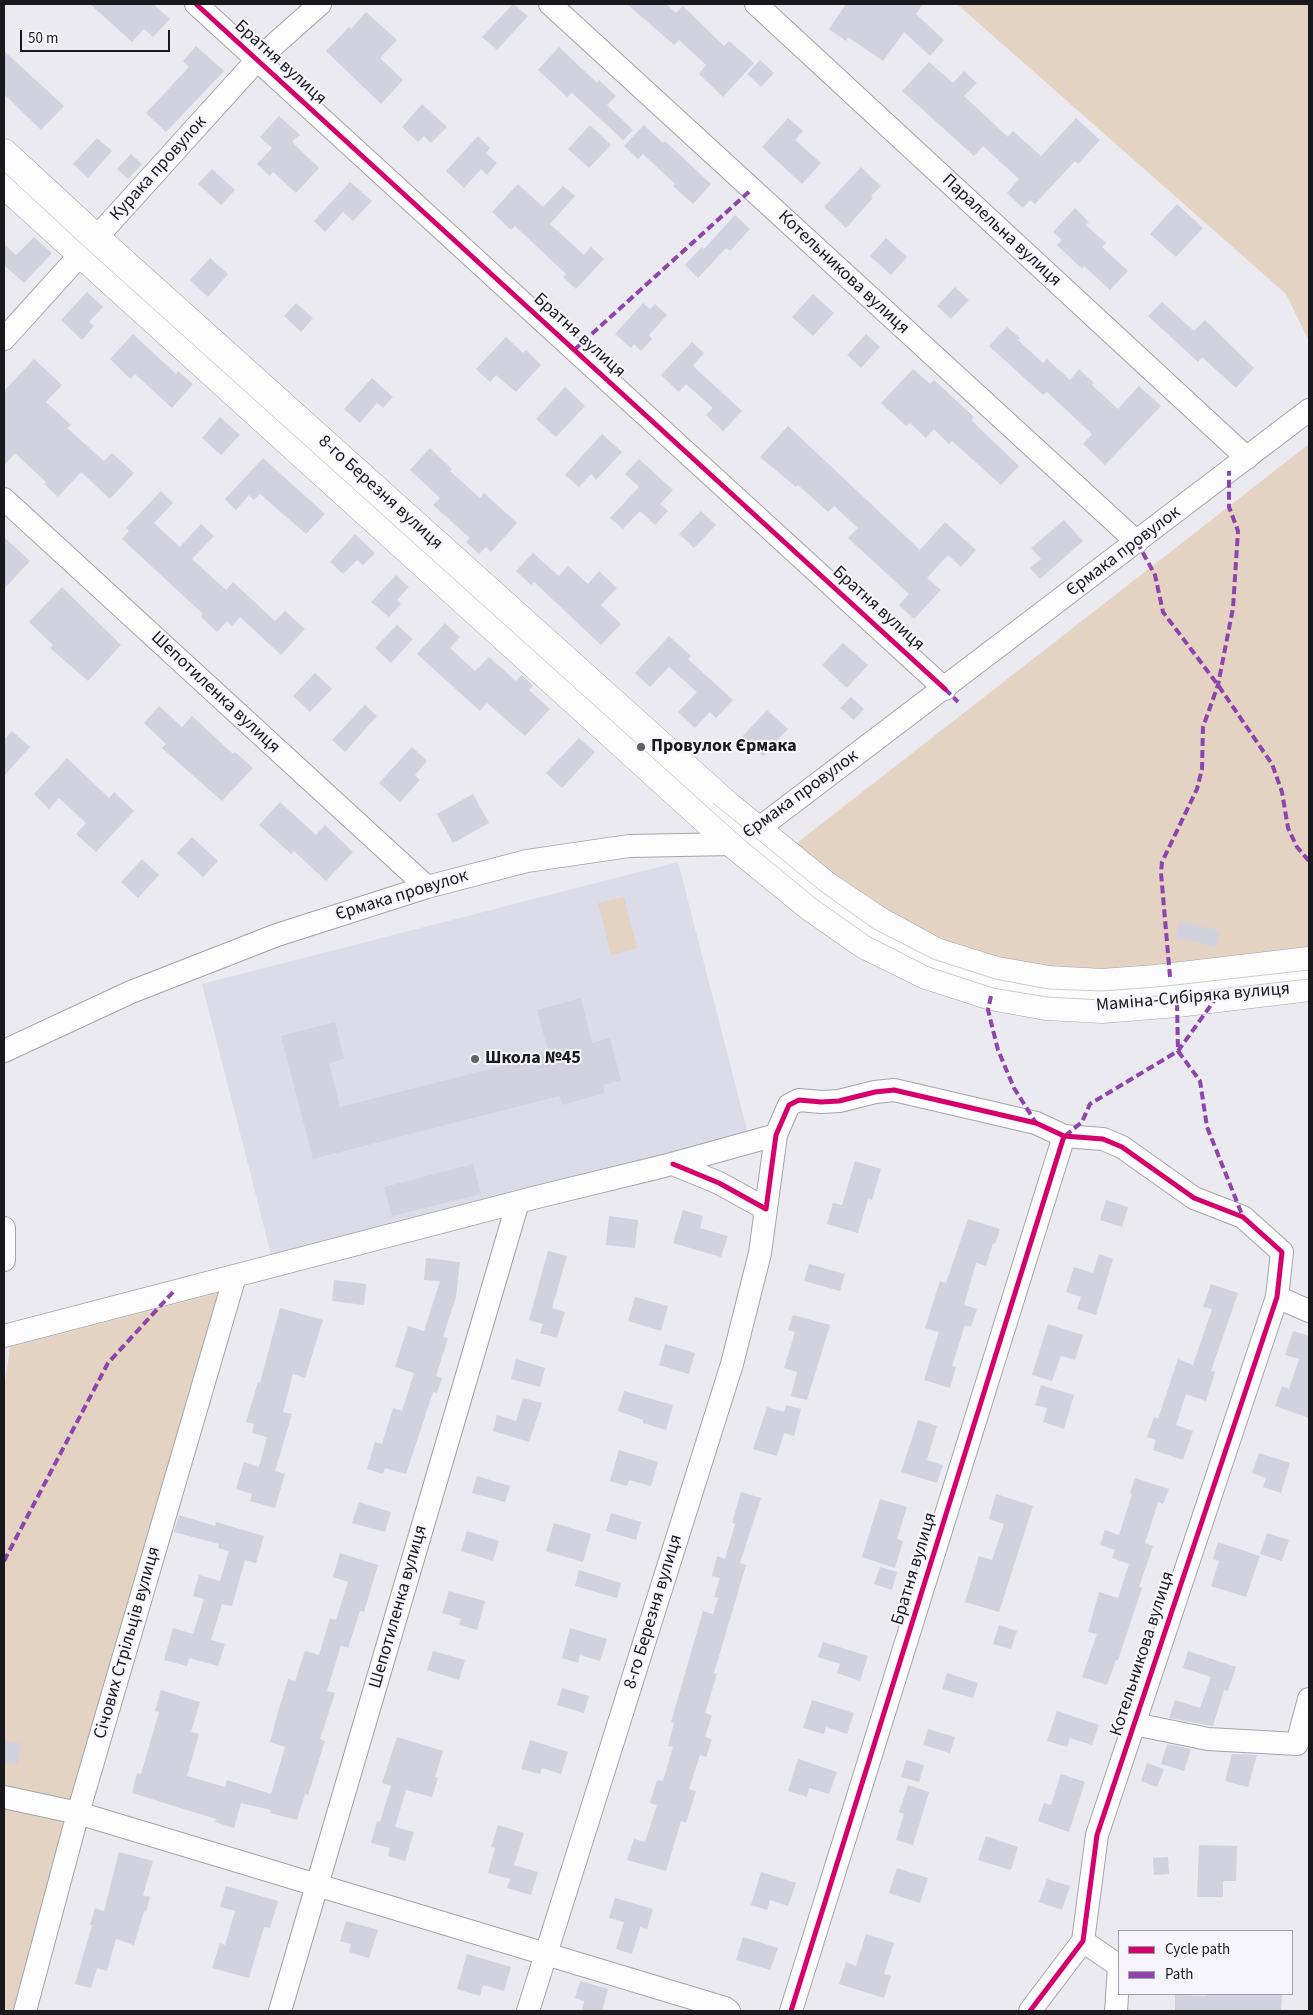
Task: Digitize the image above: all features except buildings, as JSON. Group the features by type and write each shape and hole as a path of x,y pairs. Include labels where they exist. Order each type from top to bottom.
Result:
{"main road":[{"name":"8-го Березня вулиця","path":"4,153 88,247 733,844"},
{"name":"8-го Березня вулиця","path":"4,184 88,247 720,798 758,829"},
{"name":"Єрмака провулок","path":"733,844 758,829"},
{"name":"Маміна-Сибіряка вулиця","path":"758,829 828,887 879,921 936,952 997,972 1049,980 1102,983 1156,979 1309,961"},
{"name":"Маміна-Сибіряка вулиця","path":"733,844 809,906 865,945 926,976 991,996 1046,1006 1102,1008 1176,1004 1309,987"}],"street":[{"name":"Братня вулиця","path":"196,4 945,689"},
{"name":"Курака провулок","path":"4,339 257,60 320,4"},
{"name":"Котельникова вулиця","path":"550,4 1137,542"},
{"name":"Паралельна вулиця","path":"756,4 1247,458"},
{"name":"Єрмака провулок","path":"758,829 945,689 1309,410"},
{"name":"Шепотиленка вулиця","path":"4,499 427,887"},
{"name":"Єрмака провулок","path":"4,1051 131,992 277,935 427,887 527,861 629,846 733,844"},
{"name":"8-го Березня вулиця","path":"528,2011 732,1364 760,1253 776,1135 789,1105 799,1100 839,1101 876,1092 894,1090 1036,1123 1064,1136"},
{"path":"4,1336 518,1202 673,1164 776,1135"},
{"name":"Братня вулиця","path":"791,2011 1064,1136"},
{"name":"Котельникова вулиця","path":"1030,2011 1083,1941 1097,1836 1277,1297 1282,1252 1243,1216 1194,1198 1122,1147 1103,1139 1064,1136"},
{"path":"673,1164 719,1183 766,1209"},
{"name":"Шепотиленка вулиця","path":"280,2011 518,1202"},
{"path":"4,1228 4,1260"},
{"name":"Січових Стрільців вулиця","path":"25,2011 78,1813 235,1276"},
{"path":"1277,1297 1309,1311"},
{"path":"1134,1724 1208,1739 1297,1744 1309,1700"},
{"path":"4,1797 78,1813 725,2008 729,2011"},
{"path":"1083,1941 1118,1965"},
{"path":"1116,2011 1118,1981"}],"shaded area":[{"path":"957,4 1309,4 1309,341 1286,294"},
{"path":"1309,444 1309,953 1102,975 999,964 883,915 793,846"},
{"name":"Школа №45","path":"678,862 748,1134 272,1258 202,984"},
{"path":"624,897 637,948 611,955 598,903"},
{"path":"218,1293 67,1810 13,2011 4,2011 4,1389 10,1347"}],"tram line":[{"path":"4,172 87,249 742,838 816,899 870,937 929,967 993,988 1047,997 1102,1000 1157,996 1309,979"},
{"path":"713,803 822,892 874,929 933,959 995,979 1048,989 1102,991 1157,987 1309,970"}],"marked path":[{"path":"574,350 752,189"},
{"path":"1170,977 1161,873 1162,862 1197,789 1202,769 1203,727 1218,685 1233,608 1238,531 1229,507 1229,471"},
{"path":"1137,542 1155,575 1163,612 1218,685 1272,764 1282,792 1288,828 1297,847 1309,861"},
{"path":"945,689 958,702"},
{"path":"991,996 988,1010 998,1050 1014,1088 1036,1123"},
{"path":"1065,1136 1082,1122 1090,1104 1178,1051 1216,998"},
{"path":"1177,1003 1178,1051 1200,1081 1207,1127 1243,1217"},
{"path":"4,1561 108,1363 173,1292"}],"cycle path":[{"path":"196,4 945,689"},
{"path":"673,1164 719,1183 766,1209 776,1135 789,1105 799,1100 839,1101 875,1092 894,1090 1036,1123 1064,1136 1103,1139 1122,1147 1194,1198 1243,1217 1282,1252 1277,1297 1097,1835 1083,1941 1030,2011"},
{"path":"791,2011 1064,1136"}],"place":[{"name":"Провулок Єрмака","path":"641,747"},
{"name":"Школа №45","path":"475,1059"}]}
